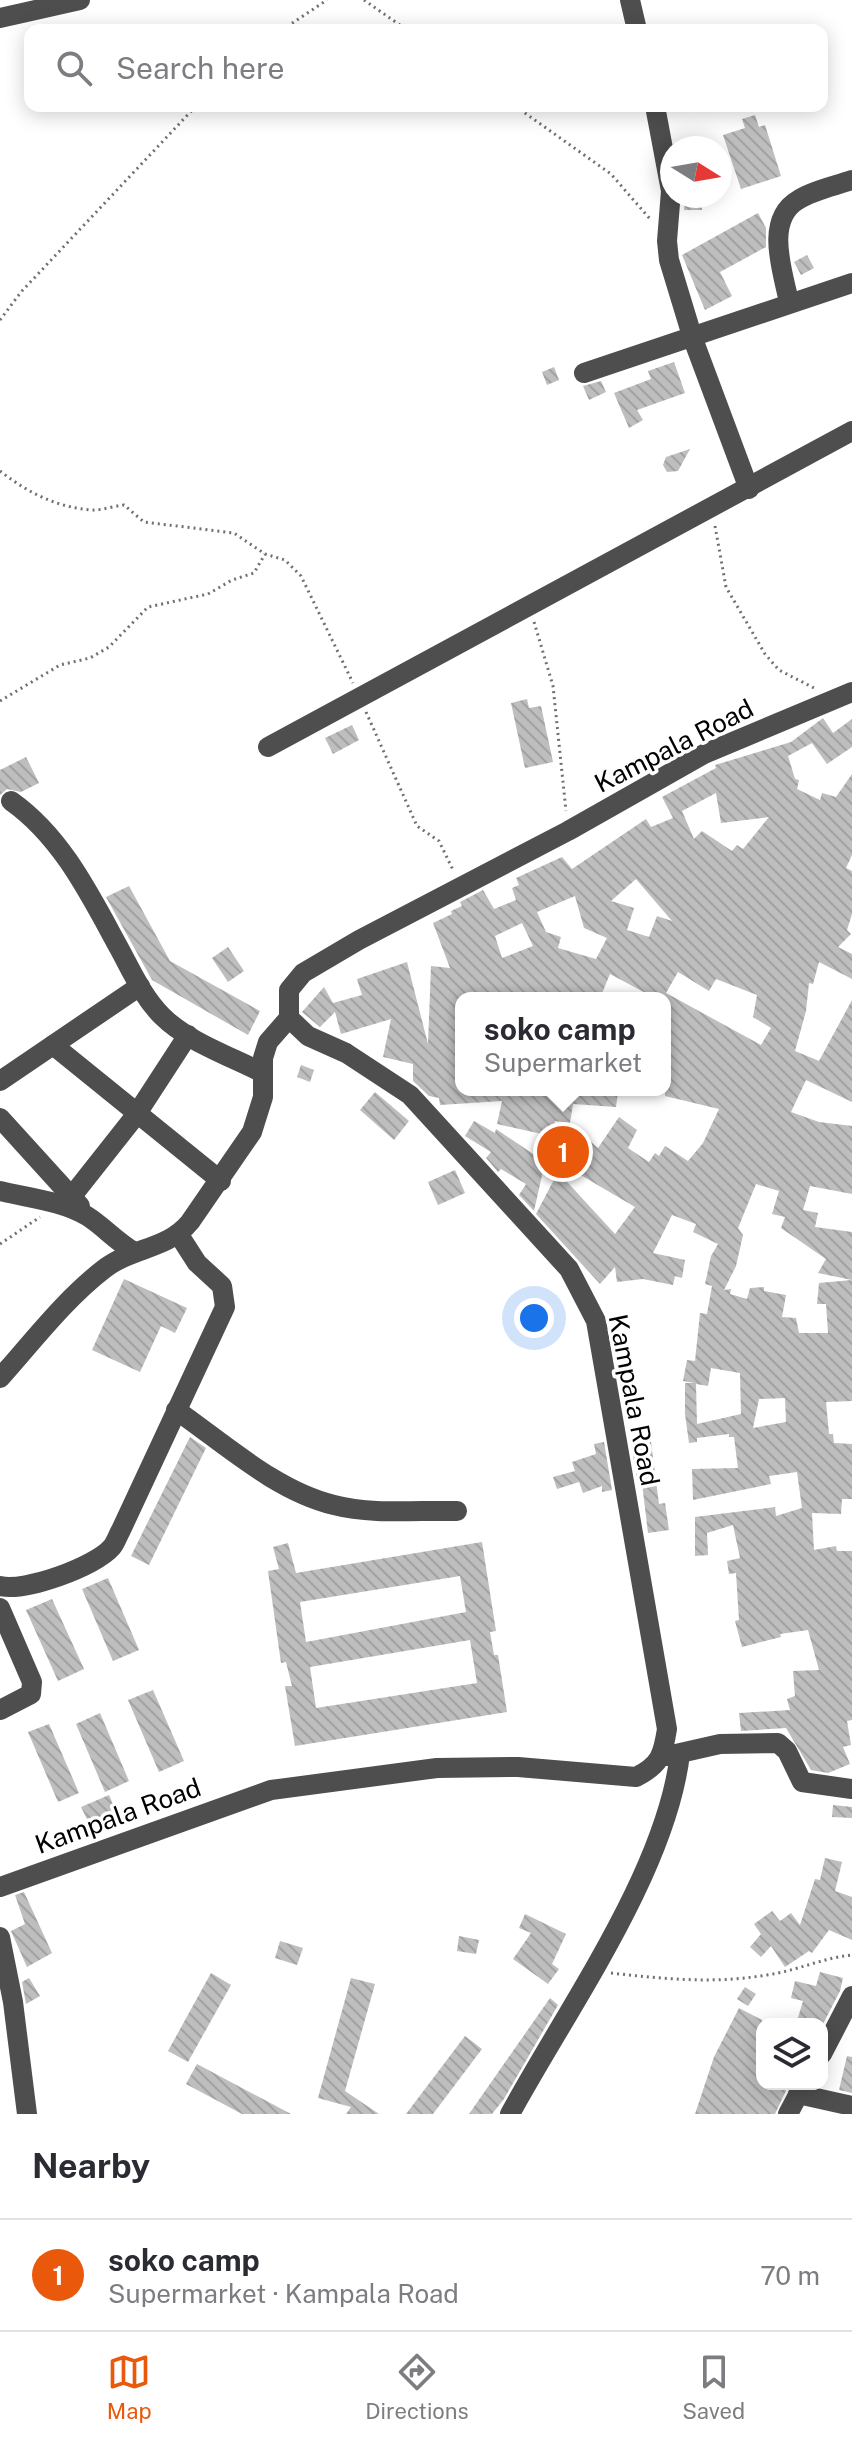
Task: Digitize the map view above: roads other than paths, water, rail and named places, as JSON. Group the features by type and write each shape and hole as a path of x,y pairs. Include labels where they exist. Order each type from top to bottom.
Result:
{"street":[{"path":"0,18 80,0"},
{"path":"630,0 636,24"},
{"path":"656,112 671,191 667,241 693,339 749,489"},
{"path":"789,302 778,243 782,219 796,201 852,180"},
{"path":"584,373 693,339 789,302 852,283"},
{"path":"268,747 852,431"},
{"name":"Kampala Road","path":"0,1887 271,1790 437,1768 518,1767 636,1777 672,1756 596,1321 584,1293 569,1269 410,1095 346,1053 308,1036 289,1018 289,990 303,973 704,754 844,695"},
{"path":"11,801 54,839 98,908 140,986 162,1016 188,1035 263,1073"},
{"path":"0,1081 140,986"},
{"path":"0,1378 104,1268 133,1251 162,1245 179,1235 221,1181 260,1114 268,1042 289,1018"},
{"path":"65,1201 136,1115 188,1035"},
{"path":"53,1045 221,1181"},
{"path":"0,1118 65,1201 89,1217 111,1238 133,1251"},
{"path":"0,1191 65,1201"},
{"path":"0,1586 31,1587 92,1560 111,1548 221,1318 226,1298 222,1286 197,1263 179,1235"},
{"path":"176,1410 282,1484 314,1500 352,1509 457,1511"},
{"path":"0,1608 32,1682 31,1694 0,1710"},
{"path":"510,2114 591,1971 660,1836 675,1792 672,1756 720,1744 778,1743 787,1751 802,1782 852,1789"},
{"path":"0,1937 13,2002 27,2114"},
{"path":"828,2042 852,1996"},
{"path":"788,2114 800,2090"},
{"path":"804,2090 852,2106"}],"place":[{"name":"soko camp","path":"563,1152"}]}
